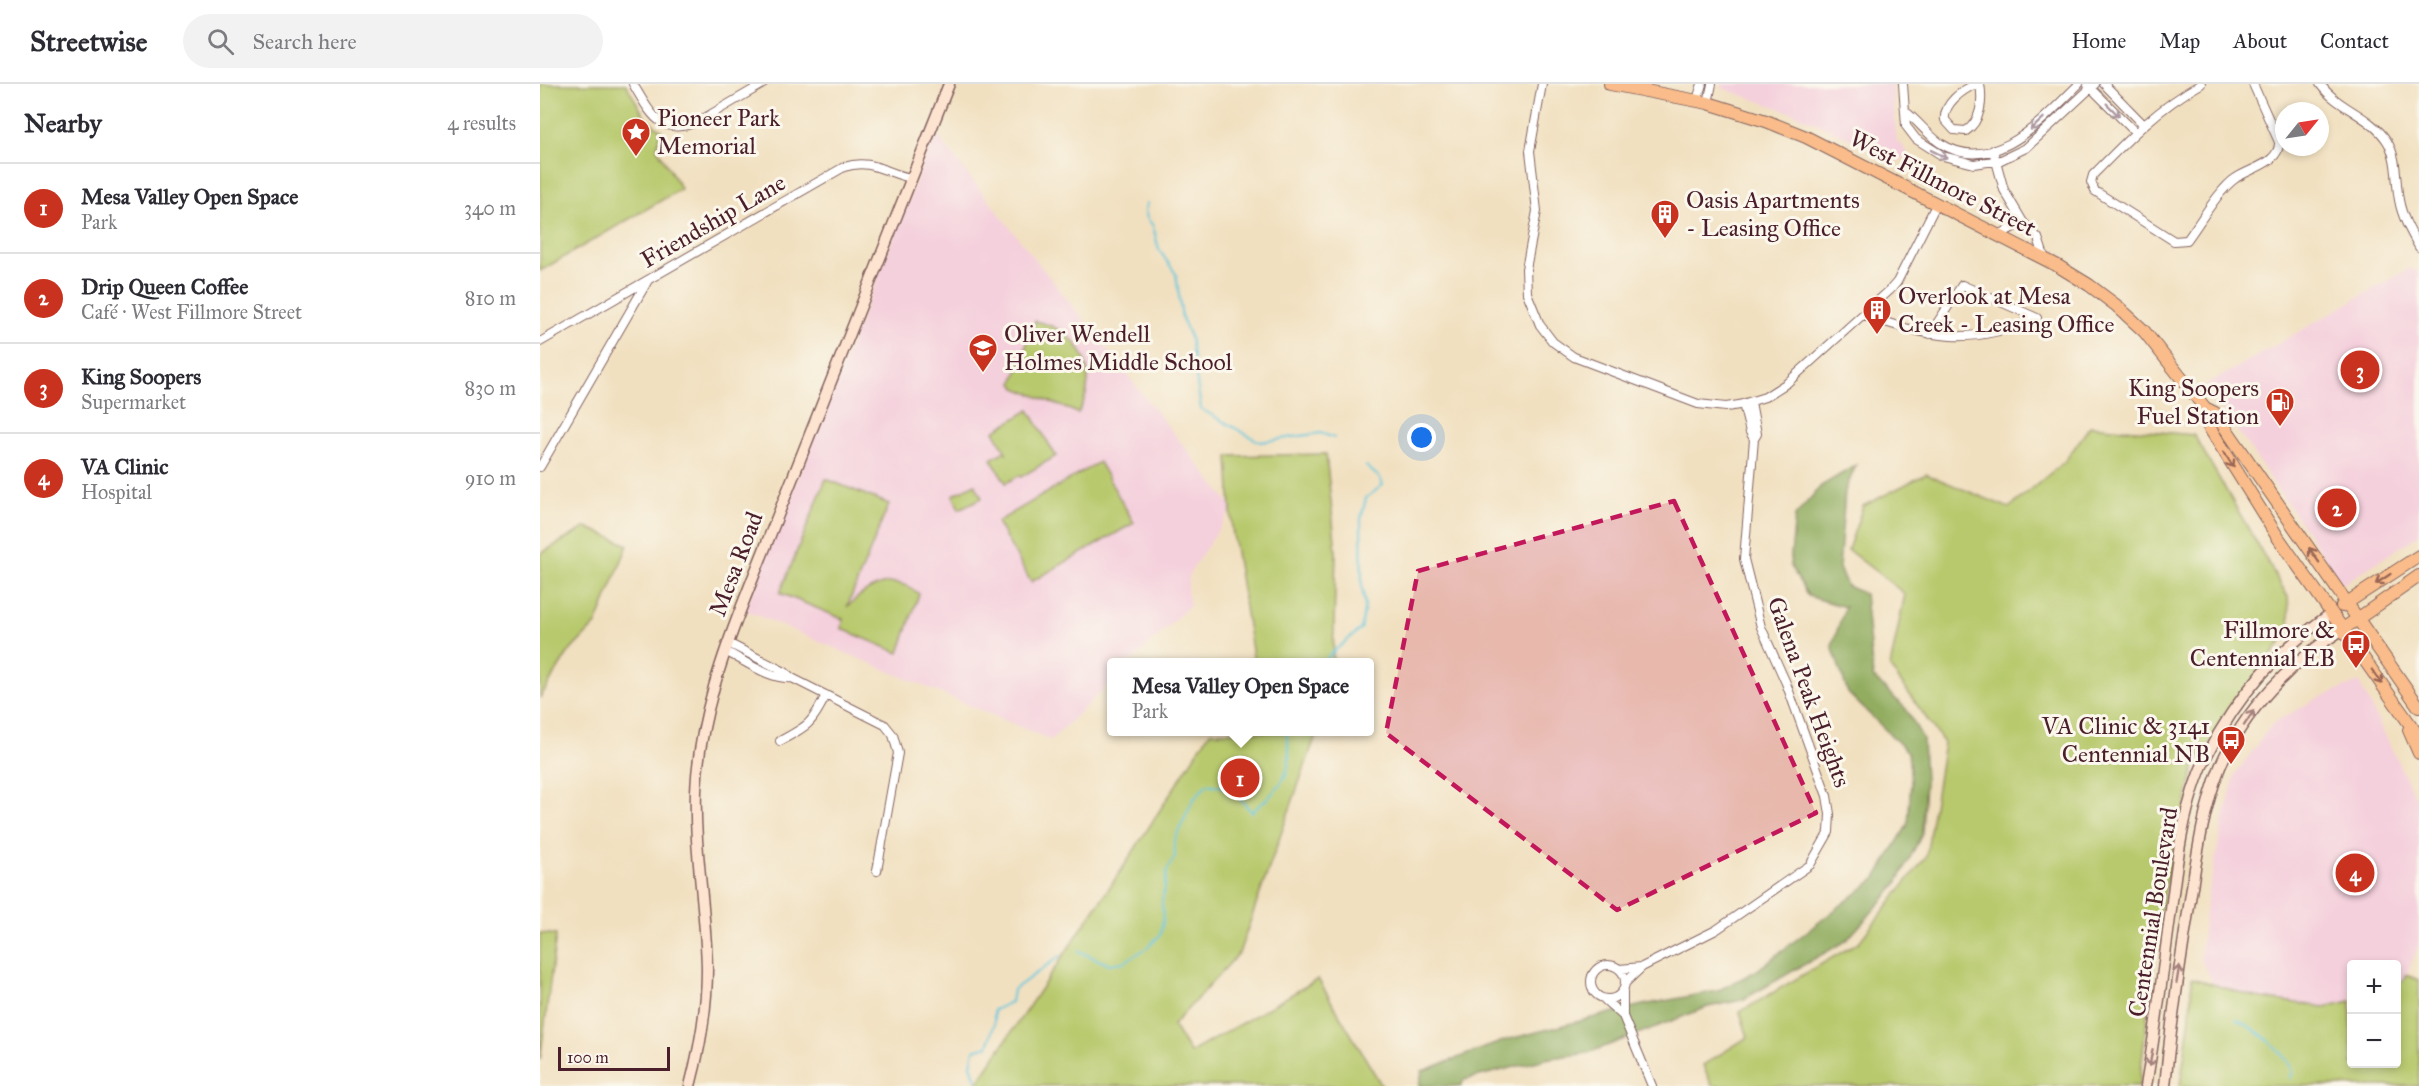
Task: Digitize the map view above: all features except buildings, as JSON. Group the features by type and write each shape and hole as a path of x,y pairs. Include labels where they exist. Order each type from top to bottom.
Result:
{"main road":[{"name":"Mesa Road","path":"690,1086 704,1020 707,970 697,827 698,762 706,721 726,647 949,84"},
{"name":"West Fillmore Street","path":"1610,84 1702,101 1766,121 1806,137 2045,259 2089,285 2133,320 2161,350 2205,408 2215,413 2419,707"},
{"name":"West Fillmore Street","path":"2205,408 2206,422 2277,536 2419,737"},
{"name":"Centennial Boulevard","path":"2146,1086 2156,1031 2177,864 2187,816 2206,756 2243,695 2292,642 2419,556"},
{"name":"Centennial Boulevard","path":"2165,1086 2199,840 2220,767 2256,707 2304,657 2419,576"},
{"path":"2400,710 2419,753"},
{"path":"2156,1031 2171,1032"}],"street":[{"path":"633,84 653,117 667,126 675,127 691,125 763,84"},
{"path":"1542,84 1530,151 1537,211 1526,269 1530,305 1540,325 1563,350 1590,364 1698,404 1726,407 1747,403 1770,394 1787,383 1882,299 1897,282 1937,203"},
{"path":"1701,84 1702,101"},
{"path":"1702,101 1712,84"},
{"path":"1902,84 1906,126 1910,132 1934,152 1962,163 1986,164 2026,148 2091,85 2135,132"},
{"path":"1978,84 1982,93 1976,122 1966,131 1954,130 1945,120 1947,108 1978,84"},
{"path":"1906,111 1932,137 1948,147 1976,153 2008,145 2025,135 2079,84"},
{"path":"2104,84 2143,124"},
{"path":"2201,84 2174,99 2143,124 2093,175 2091,182 2095,191 2174,241 2187,240 2233,180 2276,157 2280,149 2279,142 2253,84"},
{"path":"2320,84 2335,101 2376,127 2386,140 2394,155 2404,221 2419,247"},
{"path":"1993,150 2004,190 2023,222 2038,238 2045,259"},
{"name":"Friendship Lane","path":"540,342 844,167 872,164 898,176 911,178"},
{"path":"1999,235 2023,222"},
{"path":"540,467 647,281"},
{"path":"1864,315 1909,330 1942,337 1984,335 2010,329 2037,318 1962,285 1930,334"},
{"name":"Galena Peak Heights","path":"1642,967 1716,930 1810,866 1829,832 1830,814 1827,796 1786,683 1761,627 1744,559 1754,439 1757,434 1747,403"},
{"path":"726,647 754,661 785,672 792,678 885,725 896,740 898,753 877,871"},
{"path":"780,741 809,725 826,696"},
{"path":"1623,1016 1592,991 1590,983 1592,974 1603,965 1612,965 1619,969 1642,967"},
{"path":"1605,1000 1617,997 1642,967"},
{"path":"1619,969 1624,987 1623,1016 1652,1086"}],"highlighted area":[{"path":"1674,501 1816,813 1617,910 1386,733 1418,571"}],"shaded area":[{"path":"1720,84 1892,84 1897,143 1901,143 1908,155 1896,162 1828,128 1724,89"},
{"name":"Oliver Wendell Holmes Middle School","path":"935,133 1233,508 1190,572 1187,590 1190,605 1135,658 1107,658 1107,686 1051,740 745,610"},
{"path":"2410,268 2419,272 2419,535 2343,584 2206,385"},
{"path":"2359,682 2419,805 2419,944 2405,979 2401,982 2401,960 2347,960 2347,1003 2325,1008 2255,997 2213,983 2200,958 2206,906 2235,775 2272,724 2318,698"}],"green space":[{"path":"540,84 626,84 645,117 661,130 657,148 681,189 540,271"},
{"path":"1035,321 1064,333 1083,355 1088,383 1085,398 1078,413 1016,388 1013,383"},
{"path":"1029,410 1056,456 1021,477 1020,475 1006,483 991,459 1005,451 1007,454 994,431"},
{"path":"2090,426 2194,435 2288,597 2290,629 2195,764 2159,915 2139,1086 1712,1086 1703,1065 1748,1037 1740,1012 1859,942 1926,857 1944,743 1890,667 1905,594 1848,550 1863,506 1926,474 2009,508 2065,461"},
{"path":"1326,454 1336,551 1333,658 1253,658 1232,528 1228,456"},
{"path":"1099,462 1134,523 1031,582 997,522"},
{"path":"1856,465 1845,491 1839,568 1847,586 1865,594 1873,677 1906,709 1923,739 1925,782 1922,834 1896,885 1846,941 1742,1000 1708,1007 1588,1053 1550,1058 1464,1080 1461,1086 1419,1086 1422,1071 1506,1040 1638,1006 1717,991 1756,971 1876,878 1908,824 1911,781 1908,752 1848,693 1832,646 1845,607 1808,596 1790,565 1795,516 1821,486"},
{"path":"826,479 889,504 847,607 863,593 881,584 900,584 919,594 899,653 842,629 843,619 780,593"},
{"path":"975,484 982,498 959,509 953,495"},
{"path":"586,527 628,545 596,624 568,653 540,698 540,554"},
{"path":"1207,736 1316,736 1239,953 1173,1025 1190,1053 1318,979 1382,1086 975,1086 1124,866"},
{"path":"540,933 556,935 540,1061"},
{"path":"2406,975 2419,980 2419,1086 2180,1086 2190,1017 2192,978 2255,997 2324,1007 2347,1002 2347,1068 2401,1068 2401,982"}],"waterway":[{"path":"1147,203 1145,211 1153,226 1159,250 1176,274 1182,318 1190,337 1201,409 1260,442 1321,433 1334,438"},
{"path":"1328,658 1361,629 1365,605 1362,588 1361,519 1366,498 1383,485 1380,478 1366,466"},
{"path":"1078,951 1108,964 1124,962 1147,948 1160,935 1167,870 1175,856 1174,841 1193,800 1207,784 1230,788 1252,812 1279,786 1284,778 1289,758 1287,736"},
{"path":"978,1086 971,1065 974,1050 988,1046 994,1024 994,1010 1011,1002 1013,990 1060,956"},
{"path":"2236,1019 2261,1034 2283,1054 2293,1071 2290,1079"}],"place":[{"name":"Pioneer Park Memorial","path":"636,158"},
{"name":"Oasis Apartments - Leasing Office","path":"1665,240"},
{"name":"Overlook at Mesa Creek - Leasing Office","path":"1877,336"},
{"name":"King Soopers","path":"2360,370"},
{"name":"Oliver Wendell Holmes Middle School","path":"983,374"},
{"name":"King Soopers Fuel Station","path":"2280,428"},
{"name":"Drip Queen Coffee","path":"2337,508"},
{"name":"Fillmore & Centennial EB","path":"2356,670"},
{"name":"VA Clinic & 3141 Centennial NB","path":"2231,766"},
{"name":"Mesa Valley Open Space","path":"1240,778"},
{"name":"VA Clinic","path":"2355,873"}]}
